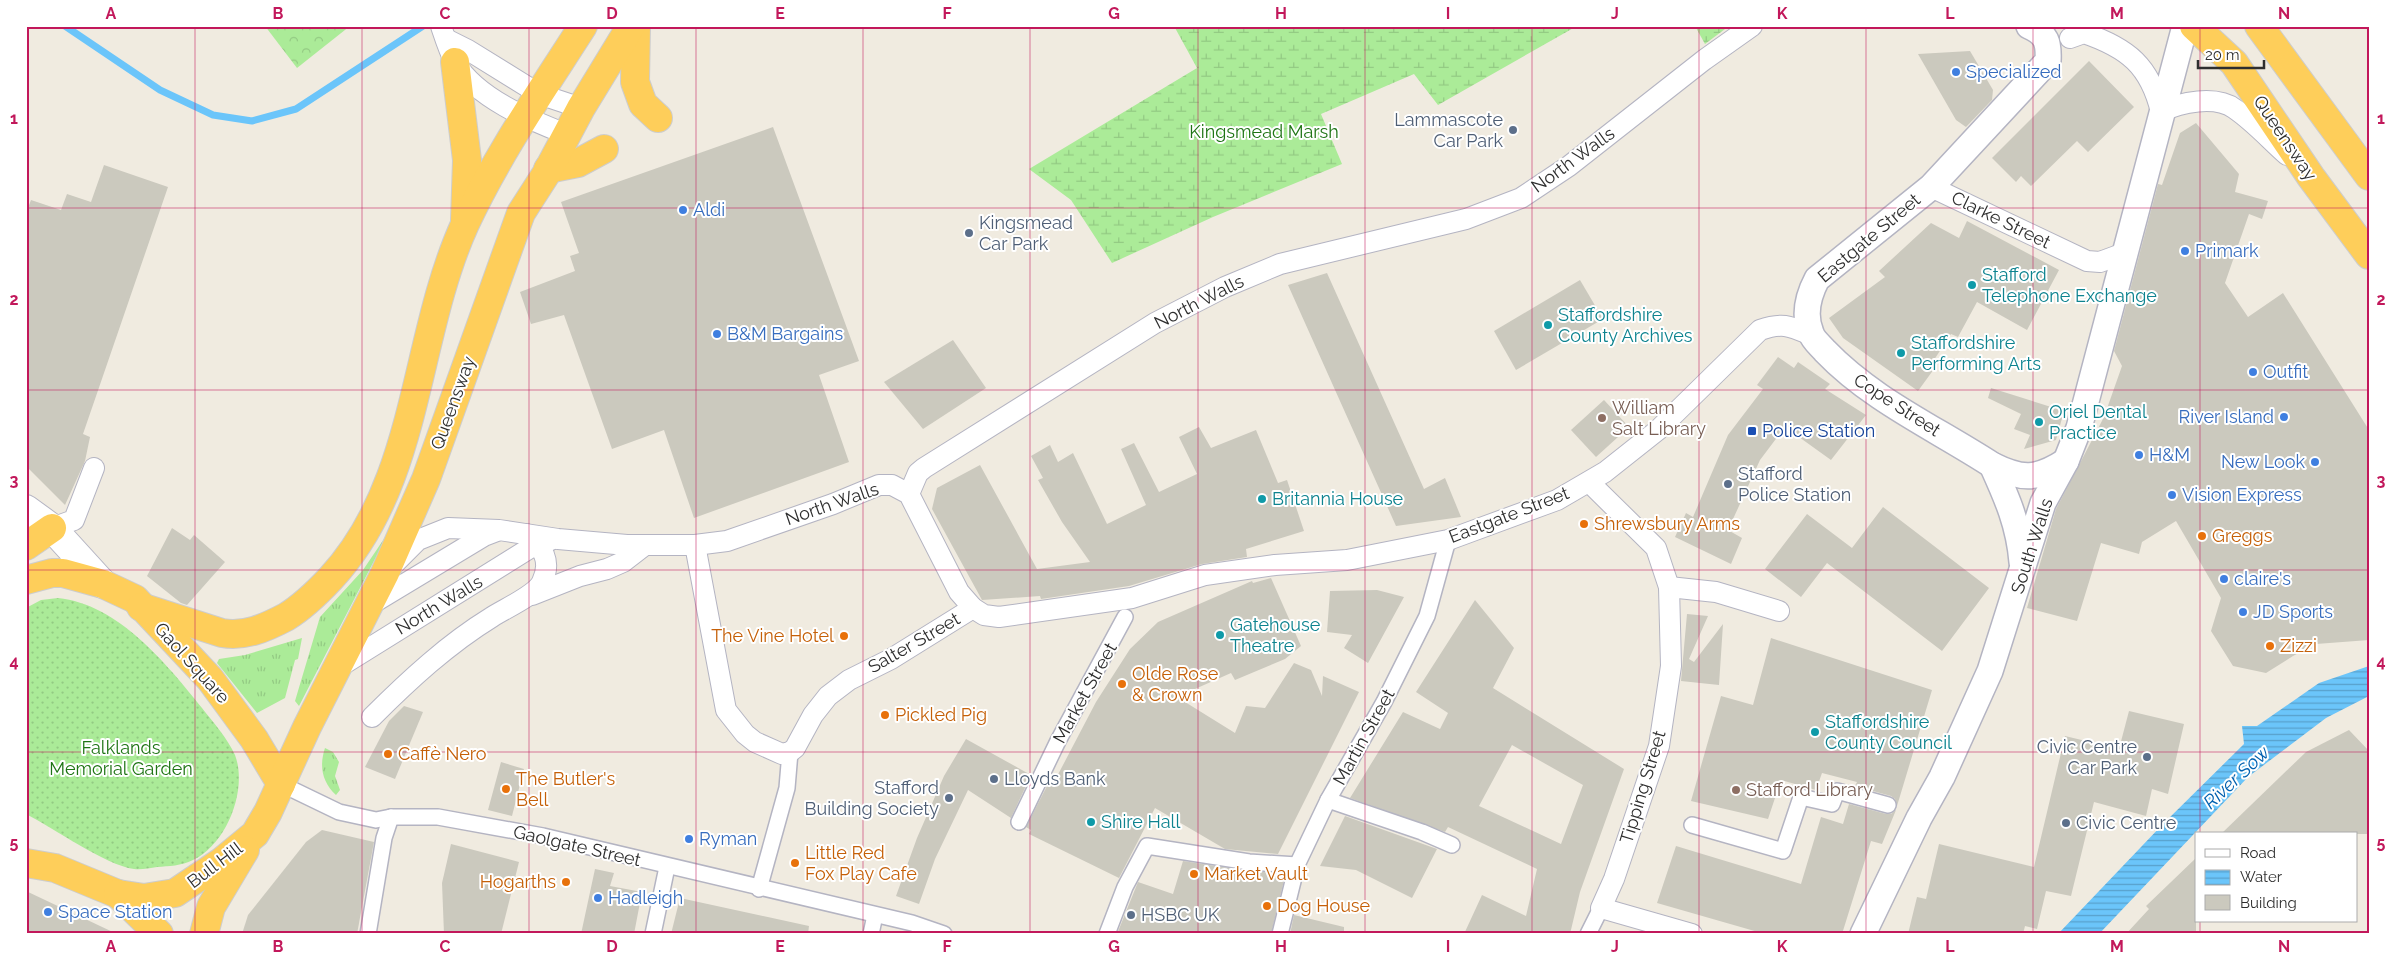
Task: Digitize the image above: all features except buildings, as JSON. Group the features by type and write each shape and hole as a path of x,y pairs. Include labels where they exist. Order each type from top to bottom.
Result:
{"highway":[{"name":"Queensway","path":"141,607 210,630 235,636 268,626 302,608 342,566 361,541 389,481 415,398 432,320 465,224 524,118 583,26"},
{"name":"Queensway","path":"281,784 307,727 385,573 426,478 521,212 548,169 580,108 631,26"},
{"path":"636,26 635,82 644,104 658,118"},
{"name":"Queensway","path":"2194,26 2234,63 2312,177 2369,255"},
{"path":"2259,26 2369,176"},
{"path":"447,43 467,160 465,224"},
{"path":"548,169 578,163 604,149"},
{"path":"26,546 52,528"},
{"name":"Gaol Square","path":"26,580 52,573 63,573 103,584 135,599 210,679 254,739 281,784"},
{"name":"Bull Hill","path":"118,894 144,898 175,893 221,862 255,834 281,784"},
{"path":"204,934 212,907 255,834"},
{"path":"26,848 55,868 118,894 159,934"},
{"path":"26,863 55,868"}],"main road":[{"path":"26,509 52,528 103,584"}],"street":[{"name":"North Walls","path":"385,573 418,540 448,528 499,530 532,539 645,545 695,544 727,541 833,504 879,485 892,485 909,494 918,473 924,468 1155,323 1225,287 1280,264 1466,219 1520,198 1569,166 1704,60 1752,26"},
{"path":"2029,26 2046,38 2049,45 2048,62"},
{"name":"South Walls","path":"1863,934 1919,818 1942,777 1990,671 2043,503 2066,461 2081,421 2185,26"},
{"name":"Eastgate Street","path":"1811,335 1807,316 1808,295 1817,279 1931,186 2048,62 2073,32 2084,33 2116,45 2133,58 2143,70 2156,93 2162,112"},
{"path":"447,43 468,50 539,94 580,108"},
{"path":"447,43 478,87 524,118 566,134"},
{"path":"2162,112 2173,106 2205,100 2234,107 2312,177"},
{"name":"Clarke Street","path":"1931,186 2087,261 2100,262 2126,252"},
{"name":"Eastgate Street","path":"1132,598 1205,575 1275,565 1347,560 1448,540 1557,500 1605,472 1658,430 1760,330 1776,324 1788,326 1811,335"},
{"name":"Cope Street","path":"1811,335 1832,358 1876,395 2007,473 2023,477 2047,472 2066,461"},
{"path":"1992,465 2008,500 2019,535 2022,572"},
{"path":"52,528 74,520 94,468"},
{"name":"Tipping Street","path":"1588,934 1620,862 1659,746 1671,666 1669,587 1656,548 1589,482"},
{"path":"909,494 959,592 973,608"},
{"name":"North Walls","path":"368,606 484,536 499,530"},
{"path":"524,598 542,584 547,566 546,554 532,539"},
{"name":"North Walls","path":"339,667 532,539"},
{"name":"Martin Street","path":"1280,934 1297,865 1328,800 1384,702 1427,616 1448,540"},
{"path":"695,544 726,710 737,726 755,742 782,754 790,752 787,788 759,889"},
{"path":"372,717 397,682 492,616 524,598 580,576 607,569 623,562 645,545"},
{"path":"1669,587 1716,592 1779,611"},
{"name":"Salter Street","path":"790,752 795,748 828,696 849,680 891,659 973,608 984,614 999,617 1132,598"},
{"name":"Market Street","path":"1019,822 1058,741 1125,617"},
{"name":"Gaolgate Street","path":"281,784 339,812 376,820 391,817 438,817 543,836 759,889 875,915 944,934"},
{"path":"1692,825 1783,851 1801,797 1832,804 1837,791 1888,806"},
{"path":"1328,800 1422,832 1452,845"},
{"path":"368,934 384,838 391,817"},
{"path":"1107,934 1125,886 1147,846 1249,862 1297,865"},
{"path":"652,934 667,867"},
{"path":"1601,908 1692,934"},
{"path":"871,934 875,915"}],"green space":[{"path":"265,26 350,26 297,68"},
{"name":"Kingsmead Marsh","path":"1174,26 1577,26 1438,105 1414,74 1321,114 1342,164 1213,217 1112,263 1071,200 1029,169 1197,68"},
{"path":"1695,26 1729,26 1705,44"},
{"path":"390,530 299,706 295,701 320,617 363,570"},
{"name":"Falklands Memorial Garden","path":"58,598 80,603 101,612 121,624 139,639 173,673 220,731 232,749 238,769 239,784 232,814 216,842 193,860 180,865 143,869 122,866 94,854 26,814 26,608 41,600"},
{"path":"302,638 298,659 295,660 285,698 257,713 217,663 219,659 245,655"},
{"path":"325,748 333,752 339,762 335,776 340,790 336,795 328,785 323,773 322,761"}],"water":[{"name":"River Sow","path":"2369,666 2369,696 2326,718 2248,777 2099,934 2058,934 2162,825 2244,744 2242,726 2257,726 2319,683"}],"waterway":[{"path":"65,26 160,90 213,115 252,121 296,109 423,26"}],"place":[{"name":"Specialized","path":"1956,72"},
{"name":"Lammascote Car Park","path":"1513,130"},
{"name":"Aldi","path":"683,210"},
{"name":"Kingsmead Car Park","path":"969,233"},
{"name":"Primark","path":"2185,251"},
{"name":"Stafford Telephone Exchange","path":"1972,285"},
{"name":"Staffordshire County Archives","path":"1548,325"},
{"name":"B&M Bargains","path":"717,334"},
{"name":"Staffordshire Performing Arts","path":"1901,353"},
{"name":"Outfit","path":"2253,372"},
{"name":"River Island","path":"2284,417"},
{"name":"William Salt Library","path":"1602,418"},
{"name":"Oriel Dental Practice","path":"2039,422"},
{"name":"Police Station","path":"1752,431"},
{"name":"H&M","path":"2139,455"},
{"name":"New Look","path":"2315,462"},
{"name":"Stafford Police Station","path":"1728,484"},
{"name":"Vision Express","path":"2172,495"},
{"name":"Britannia House","path":"1262,499"},
{"name":"Shrewsbury Arms","path":"1584,524"},
{"name":"Greggs","path":"2202,536"},
{"name":"claire's","path":"2224,579"},
{"name":"JD Sports","path":"2243,612"},
{"name":"Gatehouse Theatre","path":"1220,635"},
{"name":"The Vine Hotel","path":"844,636"},
{"name":"Zizzi","path":"2270,646"},
{"name":"Olde Rose & Crown","path":"1122,684"},
{"name":"Pickled Pig","path":"885,715"},
{"name":"Staffordshire County Council","path":"1815,732"},
{"name":"Caffè Nero","path":"388,754"},
{"name":"Civic Centre Car Park","path":"2147,757"},
{"name":"Lloyds Bank","path":"994,779"},
{"name":"The Butler's Bell","path":"506,789"},
{"name":"Stafford Library","path":"1736,790"},
{"name":"Stafford Building Society","path":"949,798"},
{"name":"Shire Hall","path":"1091,822"},
{"name":"Civic Centre","path":"2066,823"},
{"name":"Ryman","path":"689,839"},
{"name":"Little Red Fox Play Cafe","path":"795,863"},
{"name":"Market Vault","path":"1194,874"},
{"name":"Hogarths","path":"566,882"},
{"name":"Hadleigh","path":"598,898"},
{"name":"Dog House","path":"1267,906"},
{"name":"Space Station","path":"48,912"},
{"name":"HSBC UK","path":"1131,915"}]}
